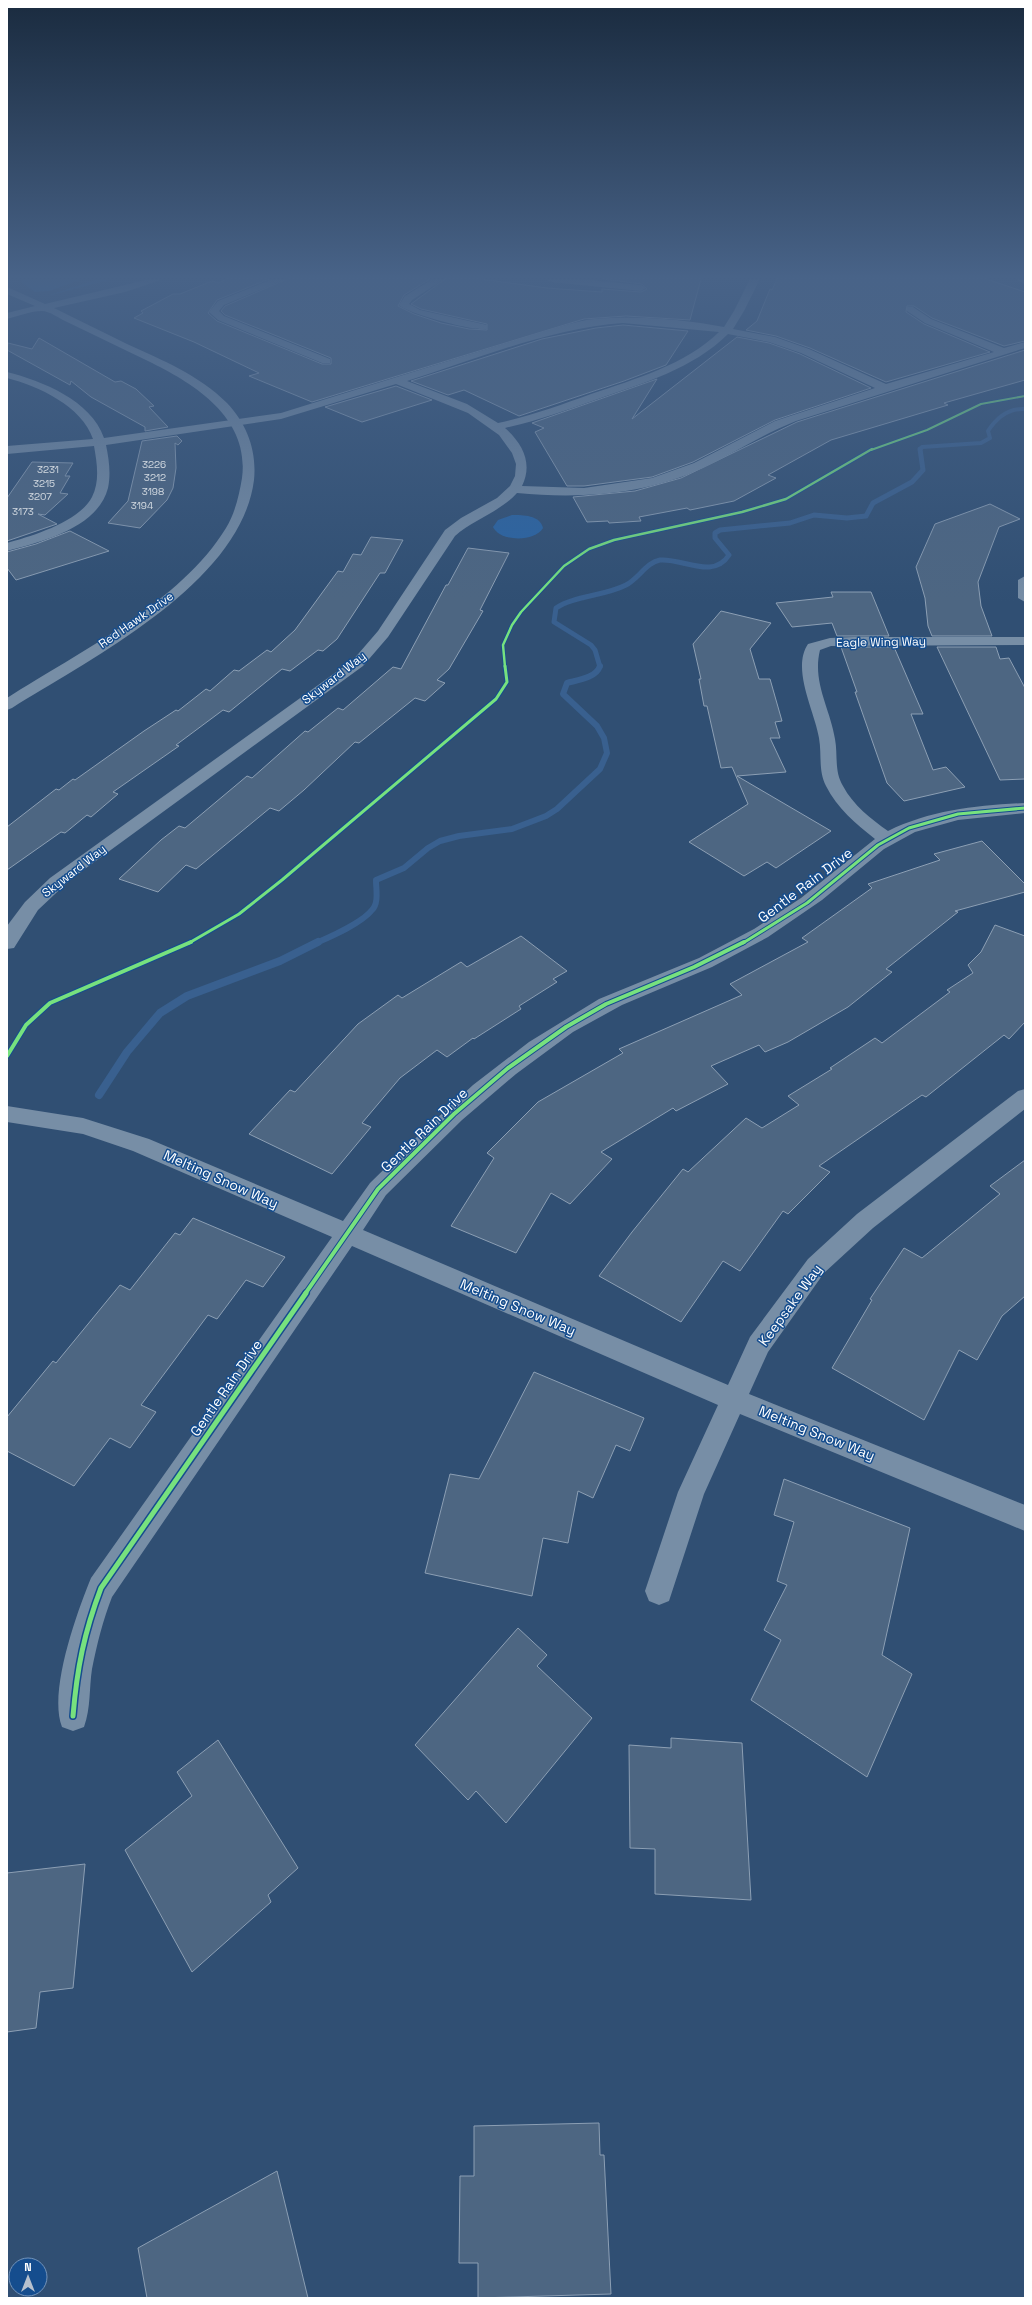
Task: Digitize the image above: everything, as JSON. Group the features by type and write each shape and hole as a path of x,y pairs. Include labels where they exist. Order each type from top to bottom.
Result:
{"street":[{"path":"7,547 45,534 78,519 92,506 101,492 104,478 100,442 92,424 67,403 42,387"},
{"name":"Red Hawk Drive","path":"7,706 156,609 209,560 240,514 248,488 249,461 243,434 237,422 216,398 200,387"},
{"path":"7,450 100,442 237,422 304,410 380,387"},
{"name":"Skyward Way","path":"7,943 19,923 36,901 65,875 358,663 383,634 450,533 462,522 497,503 514,489 521,474 521,457 511,442 495,427 470,410 412,387"},
{"path":"495,427 534,418 622,387"},
{"path":"882,387 887,389"},
{"path":"514,489 552,492 585,491 619,487 673,476 698,466 774,426 895,387"},
{"path":"1025,580 1025,598"},
{"name":"Eagle Wing Way","path":"887,839 861,819 841,795 829,775 828,737 808,671 809,658 813,647 830,642 854,641 1025,641"},
{"name":"Gentle Rain Drive","path":"73,1716 77,1670 86,1625 101,1588 378,1189 428,1138 484,1087 533,1048 599,1008 714,959 760,933 833,882 851,865 887,839 927,822 961,815 1025,808"},
{"name":"Keepsake Way","path":"659,1591 692,1492 760,1345 816,1266 865,1221 1025,1097"},
{"name":"Melting Snow Way","path":"7,1114 61,1122 113,1134 735,1400 1025,1518"}],"shaded area":[{"path":"512,515 535,518 543,528 539,533 526,538 510,538 497,532 493,527 498,520"}],"building":[{"path":"78,387 131,387 154,406 149,407 168,427 145,431 145,427 91,397"},
{"path":"275,387 363,387 312,402"},
{"path":"394,387 432,400 362,422 325,407"},
{"path":"426,387 607,387 519,416 464,390 448,395"},
{"path":"636,387 652,387 632,419 674,387 868,387 871,388 775,420 693,462 652,477 584,486 567,486 535,432 544,428 532,423"},
{"path":"909,387 1002,387 944,403 948,405 831,440 768,475 776,478 734,501 690,510 687,508 639,517 641,521 609,523 608,521 587,522 573,497 635,491 681,478 797,422"},
{"path":"177,436 182,441 178,445 175,443 176,468 173,488 167,500 140,528 108,523 128,501 142,441"},
{"path":"32,462 73,463 65,476 70,476 60,493 68,494 45,515 38,514 57,524 7,541 7,498"},
{"path":"990,504 1020,519 999,527 978,582 981,606 992,636 932,636 928,626 925,598 916,567 935,524"},
{"path":"70,531 109,551 16,580 7,568 7,552 36,544"},
{"path":"371,537 403,540 385,573 380,573 337,639 323,651 318,650 290,671 282,669 229,712 223,710 176,745 179,746 113,792 118,794 91,817 87,815 65,833 61,832 7,870 7,827 56,789 59,790 73,779 75,780 144,731 176,710 178,711 206,689 210,691 234,670 239,671 267,650 271,652 295,630 338,571 343,572 353,554 361,555"},
{"path":"468,548 509,553 480,610 483,611 449,669 437,680 445,683 425,701 415,698 359,743 355,742 304,790 279,811 270,808 196,869 186,865 158,892 119,879 161,840 179,826 185,828 247,776 252,778 305,731 308,732 338,708 343,710 393,667 401,669 446,585 448,585"},
{"path":"831,592 871,592 889,636 837,636 832,623 792,627 776,603 833,597"},
{"path":"721,611 771,623 750,649 759,679 770,679 782,721 775,722 780,738 770,738 786,772 737,776 831,831 776,868 767,862 744,876 689,842 748,804 732,767 721,768 707,706 704,706 699,679 701,679 693,644"},
{"path":"841,647 894,647 923,714 911,714 933,770 946,767 965,787 904,801 887,783"},
{"path":"937,647 996,647 1000,659 1009,658 1025,688 1025,779 1000,780"},
{"path":"982,841 1025,884 1025,892 955,911 958,912 886,969 892,972 848,1007 788,1042 765,1052 759,1045 711,1066 728,1084 676,1111 673,1108 601,1152 612,1159 570,1204 551,1193 516,1253 451,1226 494,1158 487,1153 538,1102 623,1053 619,1049 742,995 730,984 808,942 802,938 872,888 868,884 940,860 934,854"},
{"path":"995,925 1025,936 1025,1022 1009,1039 1004,1035 926,1097 922,1095 819,1166 830,1172 788,1214 783,1211 740,1271 723,1261 681,1322 599,1276 632,1232 683,1169 688,1172 746,1118 762,1128 799,1105 788,1096 832,1069 830,1068 875,1038 882,1043 950,992 947,990 973,973 968,965 981,952"},
{"path":"521,936 567,971 553,979 557,982 519,1006 521,1009 474,1039 473,1038 447,1057 437,1050 400,1078 362,1123 371,1127 332,1174 249,1134 290,1090 295,1092 358,1024 398,995 402,998 461,962 467,967"},
{"path":"1025,1160 1025,1296 1002,1316 977,1360 959,1350 924,1420 832,1368 872,1300 870,1299 904,1248 922,1258 1000,1194 990,1186"},
{"path":"193,1218 285,1257 263,1287 246,1280 217,1319 208,1315 141,1405 156,1412 130,1448 110,1438 74,1486 7,1451 7,1417 53,1361 56,1363 120,1285 130,1290 175,1233 180,1235"},
{"path":"534,1372 644,1418 630,1451 616,1445 593,1498 578,1491 568,1543 543,1538 532,1596 425,1573 450,1474 479,1479"},
{"path":"784,1479 910,1528 882,1655 912,1674 867,1777 751,1700 781,1640 764,1630 787,1585 777,1581 794,1522 774,1515"},
{"path":"518,1628 547,1655 537,1666 592,1718 506,1823 476,1791 468,1800 415,1745"},
{"path":"671,1738 742,1743 751,1900 655,1894 655,1849 630,1848 629,1745 671,1748"},
{"path":"218,1740 298,1868 268,1895 271,1902 192,1972 125,1850 192,1796 177,1772"},
{"path":"85,1864 73,1988 40,1992 36,2028 7,2032 7,1873"},
{"path":"599,2123 600,2155 604,2155 611,2294 478,2298 478,2263 459,2263 460,2176 474,2176 474,2126"},
{"path":"277,2171 308,2298 147,2298 138,2248"}],"waterway":[{"path":"920,450 922,447 981,443 990,438 988,431 1004,414 1013,410 1025,409"},
{"path":"600,666 595,650 591,645 554,622 556,608 580,598 618,589 635,579 655,561 669,560 697,566 715,566 729,555 715,538 715,533 720,530 790,523 814,515 847,518 866,516 873,503 912,482 923,470 920,450"},
{"path":"316,943 346,929 367,915 376,904 376,880 404,868 428,848 440,841 459,836 512,829 546,816 557,809 600,769 607,753 604,738 597,726 563,694 567,683 591,676 600,666"},
{"path":"99,1095 127,1052 160,1013 187,996 280,961 316,943"}],"cycle path":[{"path":"7,1056 26,1025 50,1003 175,951 213,931 239,914 282,880 496,699 507,682 503,645 512,625 521,612 564,566 589,549 614,540 742,512 786,499 808,488 876,447 927,430 981,404 1025,396"},
{"path":"73,1716 77,1670 87,1625 101,1588 378,1189 454,1114 508,1068 566,1027 615,1000 705,962 761,933 807,903 870,851 894,835 924,822 958,814 1025,808"}]}
